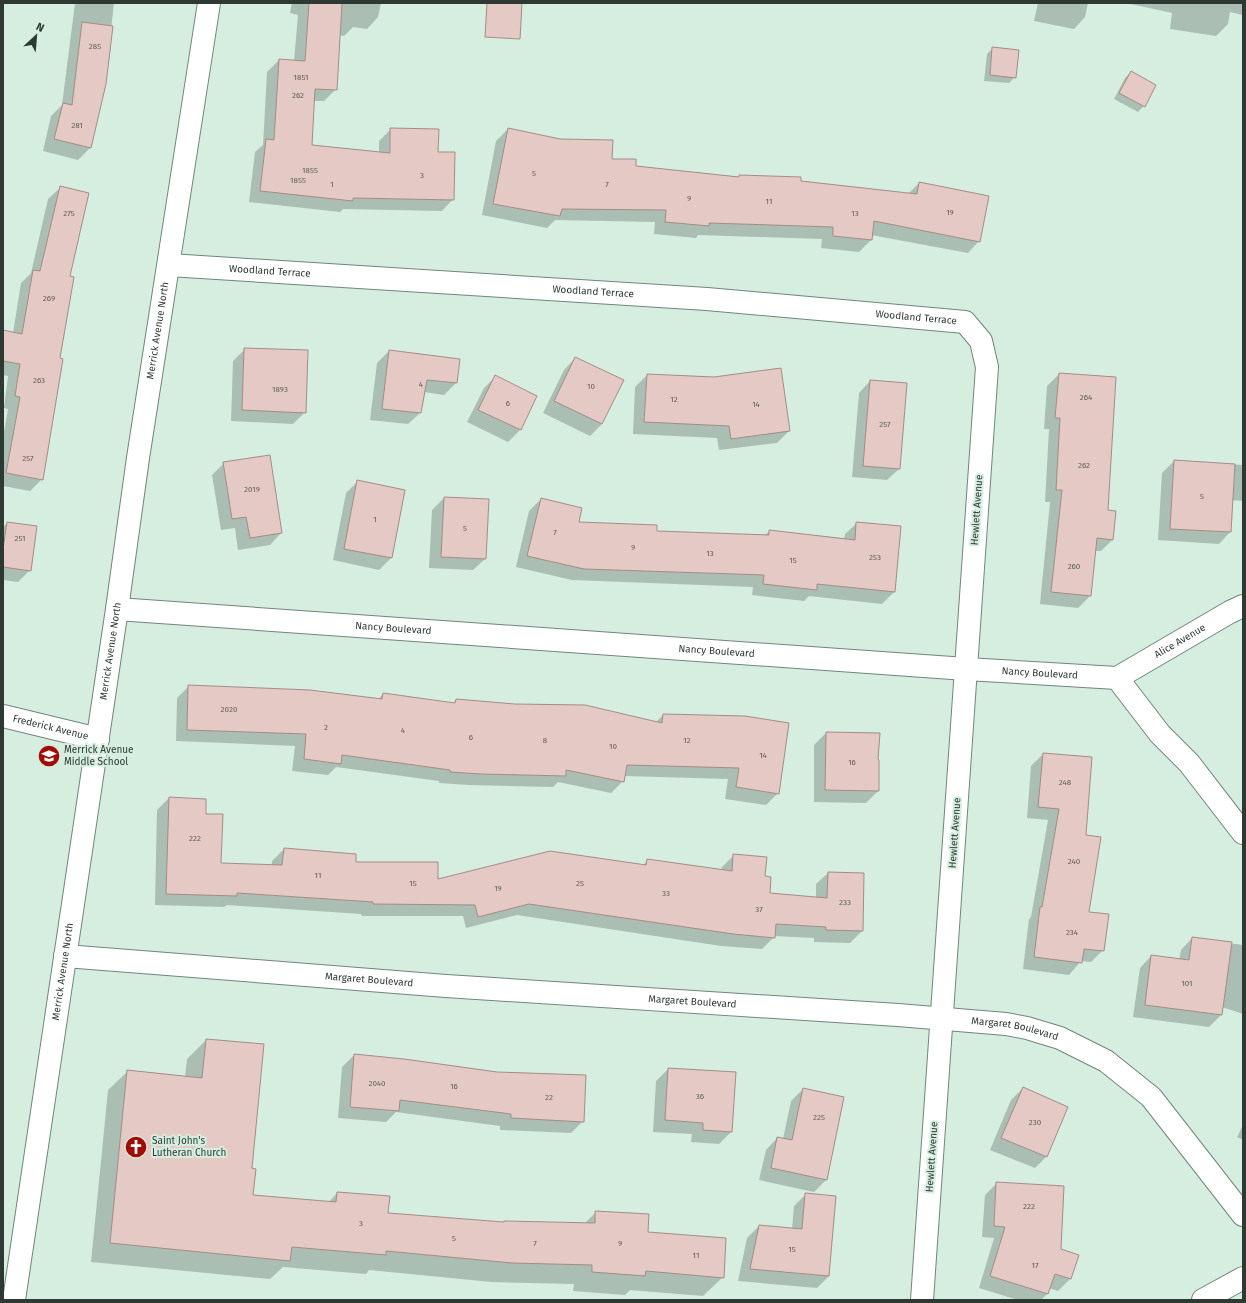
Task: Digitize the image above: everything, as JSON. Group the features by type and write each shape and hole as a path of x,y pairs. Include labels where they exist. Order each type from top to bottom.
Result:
{"street":[{"name":"Merrick Avenue North","path":"14,1300 98,739 138,458 209,3"},
{"name":"Woodland Terrace","path":"169,265 707,299 965,322 981,341 987,367"},
{"name":"Hewlett Avenue","path":"922,1300 987,367"},
{"name":"Alice Avenue","path":"1117,678 1230,612 1243,606"},
{"name":"Nancy Boulevard","path":"117,609 966,669 1117,678"},
{"path":"1117,678 1160,734 1189,763 1243,833"},
{"name":"Frederick Avenue","path":"3,716 98,739"},
{"name":"Margaret Boulevard","path":"65,956 446,986 942,1019 1006,1024 1027,1028 1060,1038 1106,1061 1151,1097 1243,1215"},
{"path":"1203,1300 1243,1278"}],"building":[{"path":"309,3 342,3 337,90 315,89 312,145 390,153 390,128 439,129 438,152 455,152 454,200 353,198 353,201 260,191 266,139 274,140 279,59 305,61"},
{"path":"487,3 522,3 520,39 485,37"},
{"path":"82,22 113,26 106,84 91,148 54,139 63,103 72,105"},
{"path":"992,47 1019,50 1016,78 990,75"},
{"path":"1131,71 1156,85 1145,107 1119,93"},
{"path":"508,128 560,139 613,140 612,159 636,159 636,166 739,177 739,175 801,177 801,181 917,194 919,182 989,196 980,242 874,221 872,240 833,236 833,227 709,223 709,226 665,222 666,210 562,209 560,216 493,204"},
{"path":"60,186 89,193 70,276 74,277 60,358 63,359 43,480 6,473 20,397 15,396 20,364 3,361 3,330 22,334 33,270 40,271"},
{"path":"244,348 308,350 306,413 242,410"},
{"path":"389,350 460,359 457,383 427,380 421,413 382,409"},
{"path":"575,357 624,380 602,424 554,401"},
{"path":"781,368 790,431 731,439 729,426 644,422 647,374 714,377"},
{"path":"1059,373 1116,377 1108,510 1116,511 1113,540 1097,538 1091,596 1051,592 1062,490 1056,490 1060,418 1055,418"},
{"path":"495,375 537,396 521,430 478,410"},
{"path":"870,380 907,383 900,469 863,466"},
{"path":"270,455 282,533 250,538 246,517 232,519 223,462"},
{"path":"1174,460 1235,464 1231,532 1170,529"},
{"path":"357,480 405,490 392,558 344,549"},
{"path":"444,497 489,499 486,559 441,557"},
{"path":"541,498 582,508 579,522 657,525 657,531 769,535 769,530 855,540 856,522 901,526 895,592 817,584 817,590 763,584 764,575 584,569 527,556"},
{"path":"7,522 37,526 31,571 3,567 3,549"},
{"path":"188,685 310,690 382,699 383,693 455,703 456,699 515,704 585,705 662,723 663,714 745,716 789,723 779,794 736,787 739,768 627,765 624,782 566,770 566,776 481,774 450,772 450,770 342,755 341,764 304,759 306,734 187,730"},
{"path":"826,732 880,733 878,759 879,791 825,790"},
{"path":"1043,753 1092,757 1086,835 1101,837 1089,912 1109,914 1104,951 1084,949 1082,963 1034,957 1040,907 1042,907 1059,809 1038,807"},
{"path":"169,797 206,799 206,814 223,814 221,863 282,865 284,848 356,854 356,862 438,862 438,879 550,851 646,865 647,859 732,871 733,854 767,857 765,876 771,877 770,893 827,898 828,872 864,873 863,931 826,930 826,927 776,924 775,938 733,934 529,904 478,917 475,905 373,904 373,902 237,893 237,896 166,894"},
{"path":"1192,937 1232,942 1222,1015 1145,1005 1151,955 1189,960"},
{"path":"206,1039 264,1044 252,1168 256,1169 253,1195 336,1202 337,1192 390,1196 388,1213 504,1222 595,1223 595,1211 649,1214 648,1232 726,1238 724,1278 646,1271 645,1276 592,1272 592,1265 512,1263 386,1251 386,1255 292,1247 290,1261 110,1243 127,1070 202,1078"},
{"path":"354,1054 404,1059 497,1072 586,1075 584,1122 511,1118 511,1114 400,1100 399,1111 350,1107"},
{"path":"668,1068 736,1072 732,1132 703,1130 703,1123 665,1120"},
{"path":"1023,1087 1068,1107 1047,1157 1001,1138"},
{"path":"803,1088 844,1097 827,1180 771,1168 777,1137 792,1140"},
{"path":"996,1182 1064,1186 1061,1249 1079,1255 1071,1279 1055,1274 1048,1294 990,1276 1005,1227 994,1226"},
{"path":"805,1193 836,1196 829,1276 750,1269 759,1225 802,1229"}],"place":[{"name":"Merrick Avenue Middle School","path":"49,756"},
{"name":"Saint John's Lutheran Church","path":"136,1147"}]}
